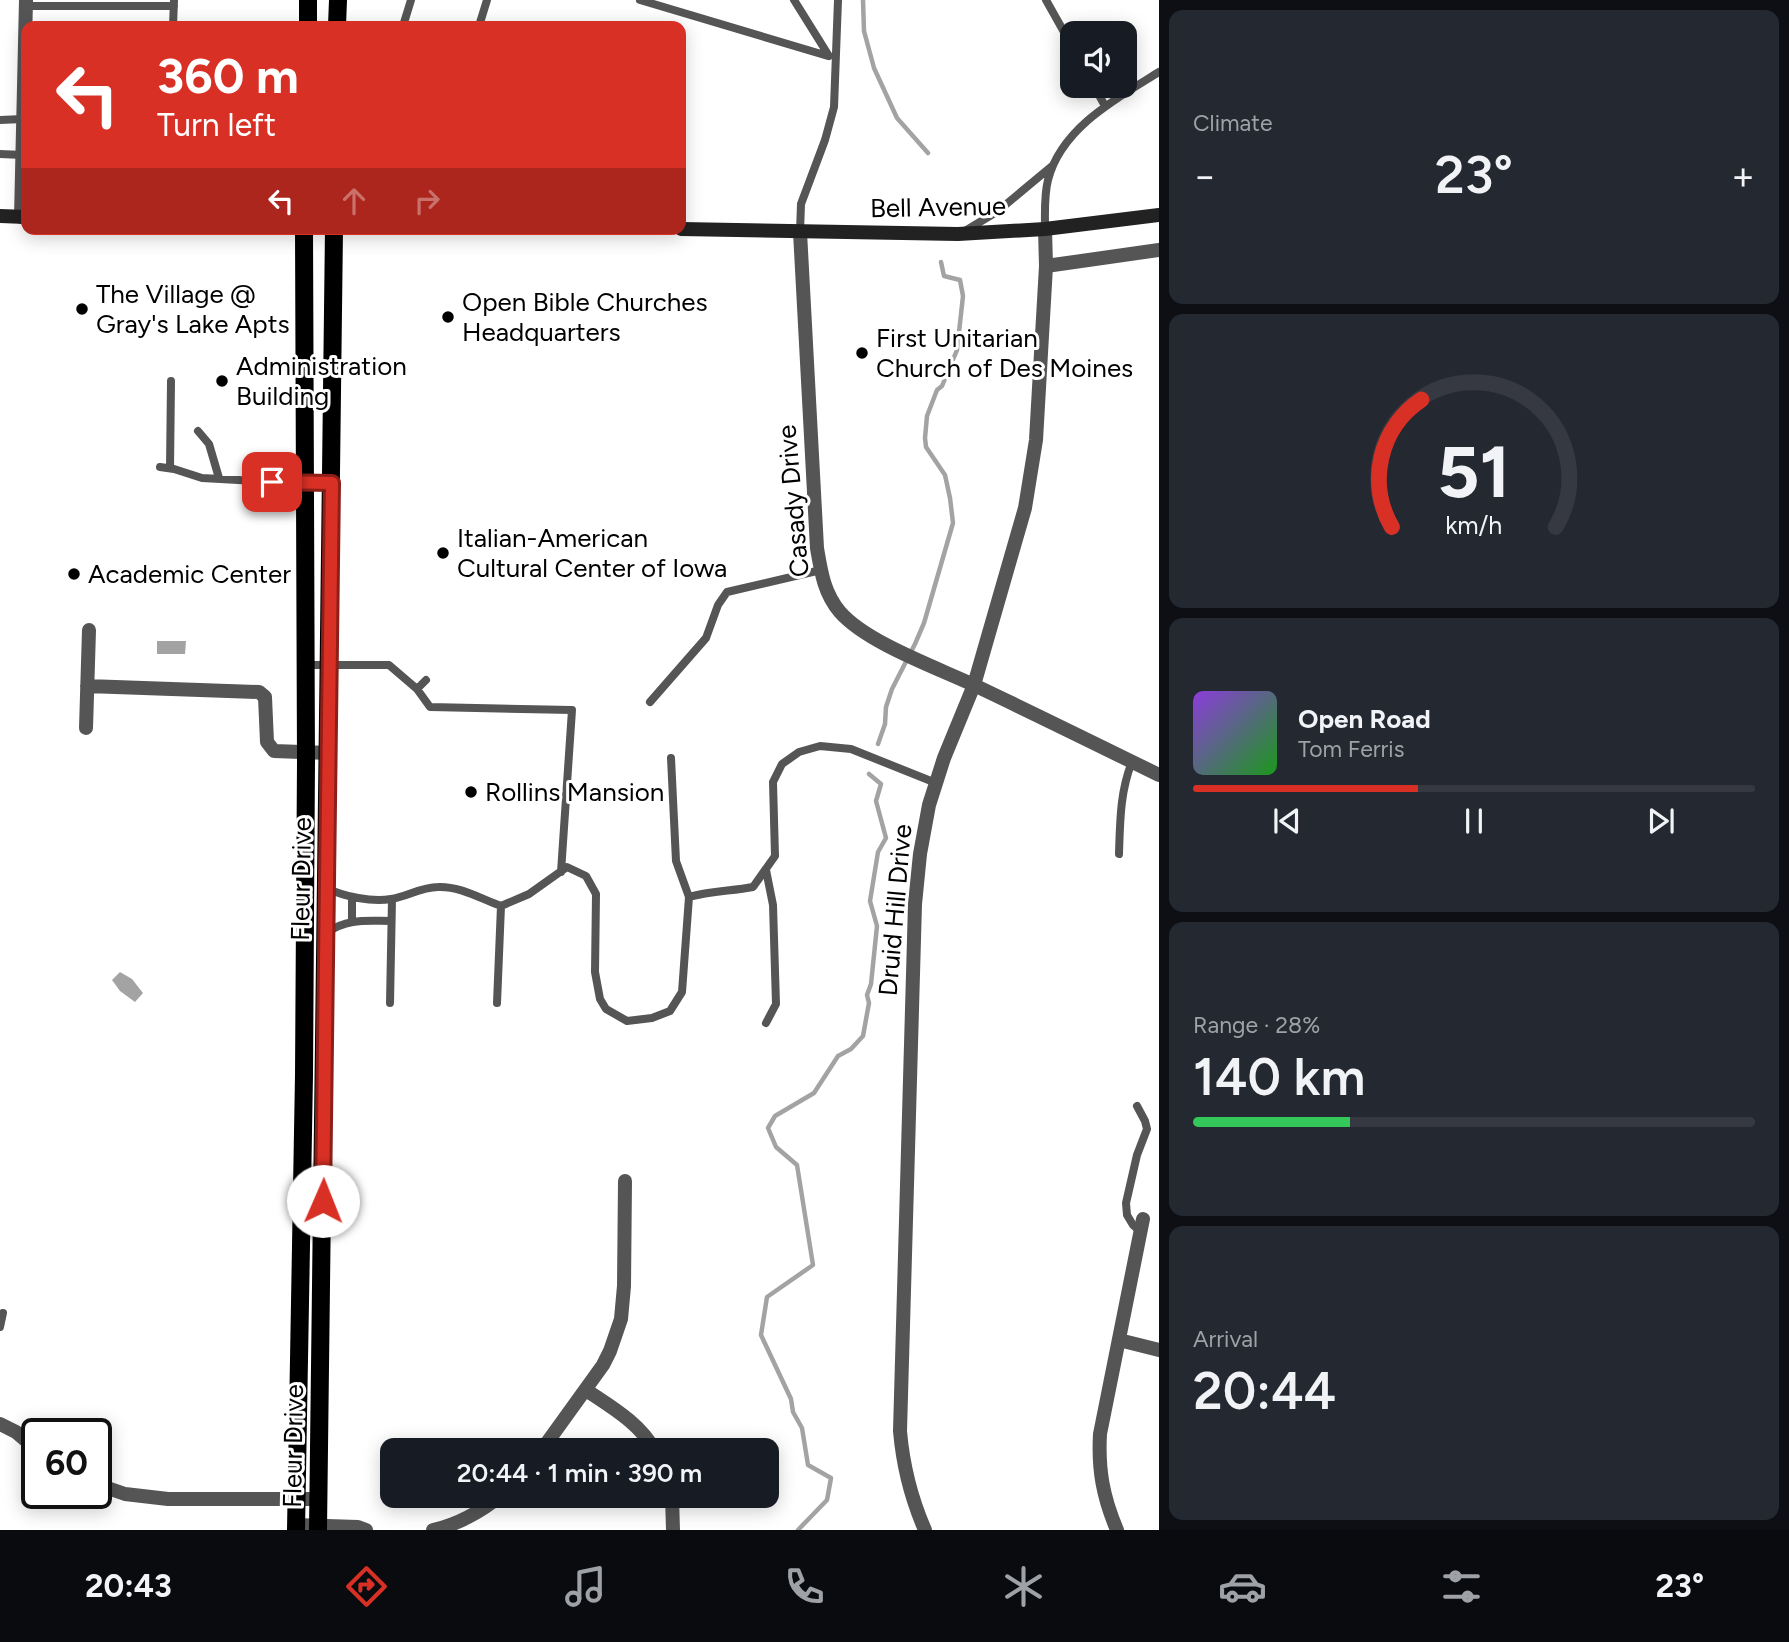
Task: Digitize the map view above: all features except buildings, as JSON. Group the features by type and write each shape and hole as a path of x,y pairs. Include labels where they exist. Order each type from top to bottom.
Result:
{"main road":[{"path":"308,0 308,21"},
{"path":"337,21 338,0"},
{"name":"Bell Avenue","path":"686,229 958,234 1045,229 1159,215"},
{"path":"0,216 21,217"},
{"name":"Fleur Drive","path":"296,1528 304,1075 304,235"},
{"name":"Fleur Drive","path":"318,1528 334,235"}],"street":[{"path":"26,3 26,21"},
{"path":"1045,229 1046,266 1159,250"},
{"name":"Casady Drive","path":"800,232 817,548 826,591 842,614 857,627 904,654 1159,775"},
{"name":"Druid Hill Drive","path":"925,1530 908,1485 900,1431 915,904 919,854 936,783 974,685 1025,508 1036,439 1046,266"},
{"path":"86,729 89,630"},
{"path":"87,686 259,692 265,697 267,742 274,751 329,753"},
{"path":"551,1438 586,1390 610,1351 621,1319 625,1181"},
{"path":"1117,1530 1102,1489 1100,1434 1142,1226"},
{"path":"1119,1340 1159,1350"},
{"path":"586,1390 625,1416 646,1438"},
{"path":"0,1424 21,1436"},
{"path":"112,1490 125,1494 168,1499 318,1499"},
{"path":"440,1529 484,1508"},
{"path":"672,1508 673,1530"},
{"path":"296,1528 358,1527 366,1530"}],"lane":[{"path":"405,21 411,0"},
{"path":"481,21 487,0"},
{"path":"640,0 828,56"},
{"path":"794,0 836,68"},
{"path":"800,232 801,204 825,140 834,107 838,0"},
{"path":"1046,0 1060,25"},
{"path":"26,3 174,3 173,21"},
{"path":"958,234 998,211 1052,166 1068,142 1097,111 1159,72"},
{"path":"1101,98 1105,106"},
{"path":"0,120 21,119"},
{"path":"0,155 21,155"},
{"path":"1045,229 1045,194 1052,166"},
{"path":"170,468 171,382"},
{"path":"198,431 209,444 219,478"},
{"path":"160,467 202,478 332,483"},
{"path":"246,469 246,480"},
{"path":"650,702 706,638 718,605 727,592 821,570"},
{"path":"306,665 389,664 417,689 430,707 572,710 561,872"},
{"path":"417,689 426,680"},
{"path":"689,897 753,887 766,870 775,856 773,782 782,764 799,752 820,746 852,749 936,783"},
{"path":"327,888 352,898 392,899 416,890 439,886 461,890 501,906 529,894 567,867 586,876 596,894 595,972 600,999 606,1009 627,1021 652,1018 670,1011 682,992 689,897 676,861 671,758"},
{"path":"1119,854 1120,818 1132,762"},
{"path":"766,870 773,905 776,1003 766,1023"},
{"path":"352,898 352,921"},
{"path":"390,1003 392,899"},
{"path":"496,1003 501,906"},
{"path":"326,933 352,921 391,921"},
{"path":"1137,1106 1147,1129 1137,1155 1126,1203 1127,1215 1133,1225 1142,1226"},
{"path":"0,1326 3,1313"}],"shaded area":[{"path":"157,641 186,641 185,654 157,654"},
{"path":"120,972 132,979 143,993 135,1002 120,991 112,980"}],"waterway":[{"path":"863,0 864,31 874,68 897,118 928,153"},
{"path":"878,744 892,689 924,623 953,523 945,475 926,447 925,438 927,416 957,350 963,296 960,280 944,276 941,262"},
{"path":"798,1530 827,1500 831,1478 808,1465 802,1428 761,1335 767,1297 813,1265 797,1165 776,1147 768,1128 775,1116 814,1093 838,1056 851,1049 863,1036 877,926 870,901 878,852 886,838 876,801 881,784 869,774"}],"place":[{"name":"The Village @ Gray's Lake Apts","path":"82,309"},
{"name":"Open Bible Churches Headquarters","path":"448,317"},
{"name":"First Unitarian Church of Des Moines","path":"862,353"},
{"name":"Administration Building","path":"222,381"},
{"name":"Italian-American Cultural Center of Iowa","path":"443,553"},
{"name":"Academic Center","path":"74,574"},
{"name":"Rollins Mansion","path":"471,792"}],"route":[{"path":"272,482 332,483 323,1201"}]}
